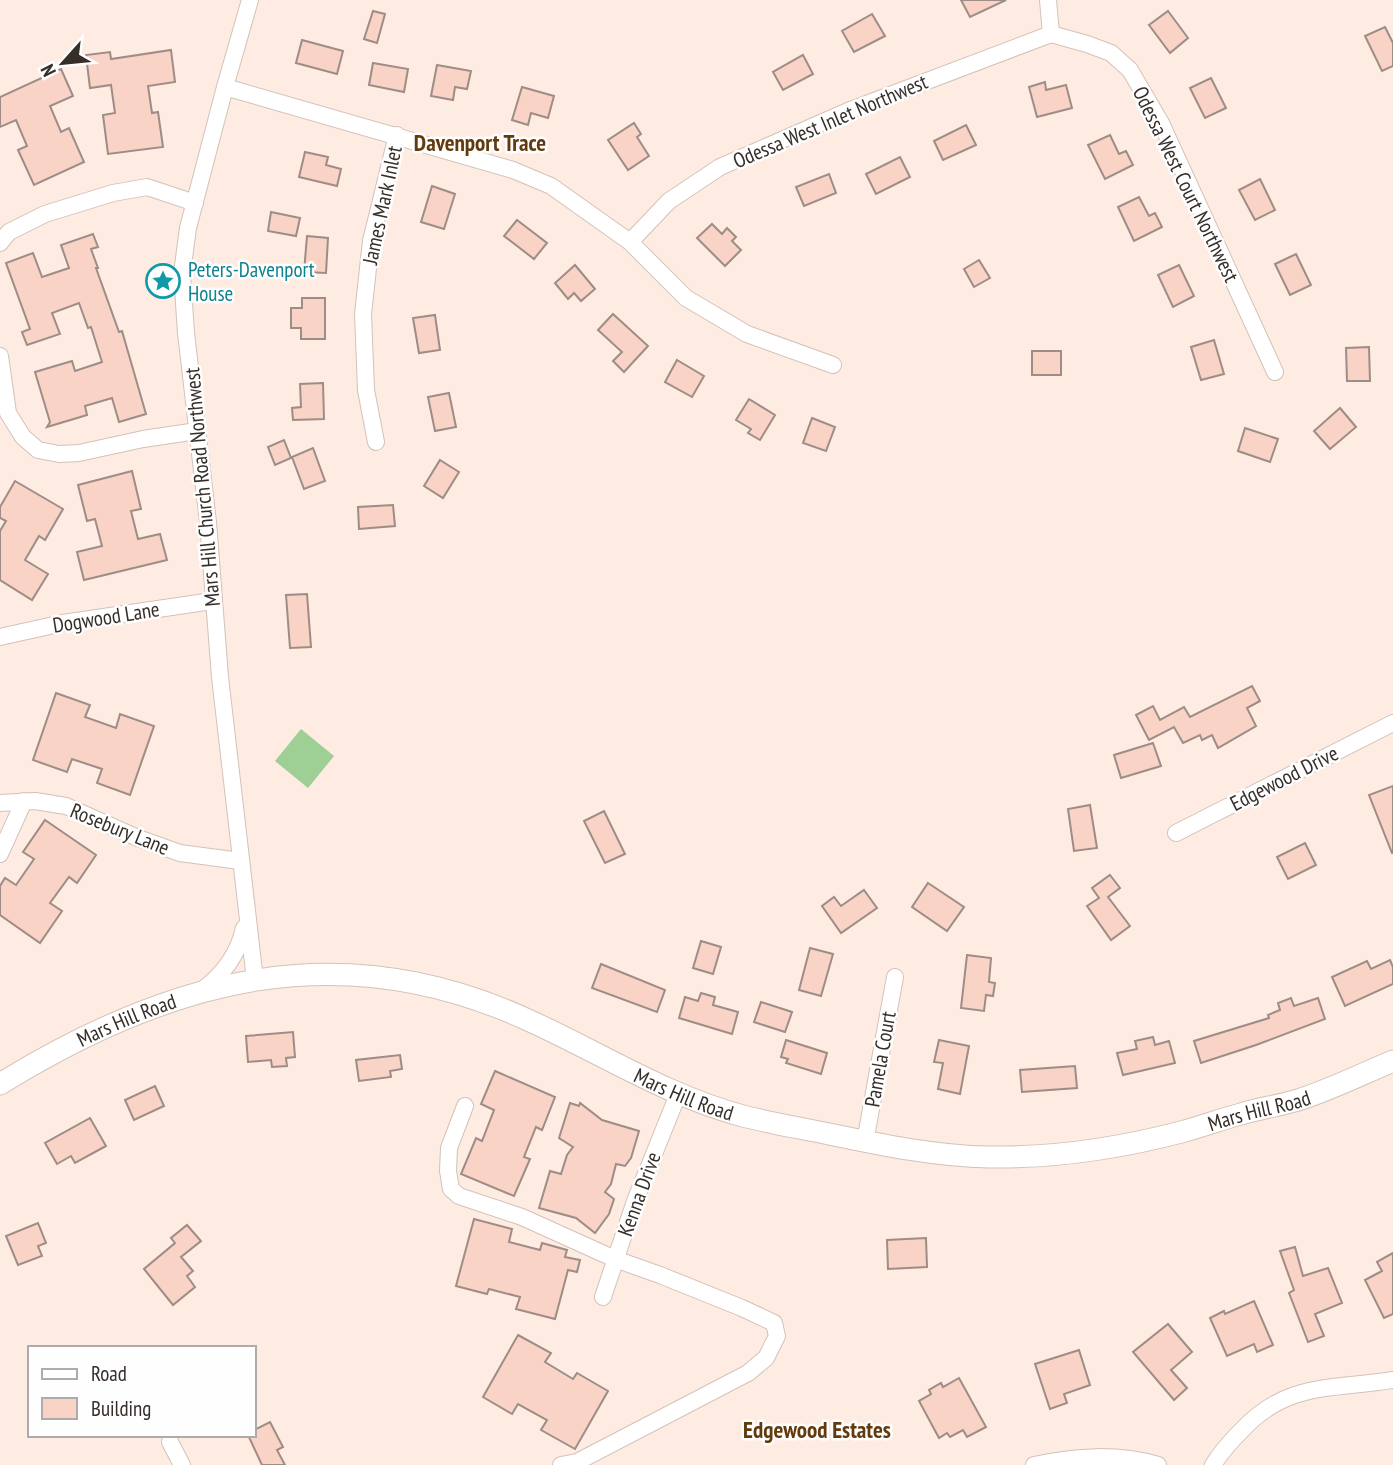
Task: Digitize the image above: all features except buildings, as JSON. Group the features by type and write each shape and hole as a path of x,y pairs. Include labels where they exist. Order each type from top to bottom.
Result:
{"main road":[{"name":"Mars Hill Road","path":"0,1083 93,1031 156,1005 255,980 356,974 410,981 472,997 528,1020 679,1092 741,1115 915,1151 993,1157 1066,1153 1124,1146 1297,1101 1393,1062"}],"street":[{"name":"Mars Hill Church Road Northwest","path":"250,0 188,228 183,273 186,333 208,522 212,601 255,980"},
{"path":"1048,0 1051,34"},
{"name":"Odessa West Inlet Northwest","path":"630,243 669,201 720,167 870,103 1051,34"},
{"name":"Odessa West Court Northwest","path":"1051,34 1111,53 1130,70 1161,123 1275,372"},
{"path":"225,87 513,170 551,186 630,243 686,298 747,334 833,365"},
{"name":"James Mark Inlet","path":"376,442 366,390 363,313 370,241 397,135"},
{"path":"0,243 9,232 45,214 113,193 147,187 195,203"},
{"path":"0,356 9,413 23,437 38,450 59,454 79,453 198,431"},
{"name":"Dogwood Lane","path":"0,637 63,623 212,601"},
{"name":"Edgewood Drive","path":"1176,833 1393,723"},
{"path":"0,853 24,801"},
{"name":"Rosebury Lane","path":"0,803 24,801 66,806 138,838 180,853 240,861"},
{"path":"199,992 219,976 235,954 241,944 247,915"},
{"name":"Pamela Court","path":"865,1142 895,977"},
{"name":"Kenna Drive","path":"603,1297 635,1201 679,1092"},
{"path":"465,1106 449,1148 448,1171 451,1189 459,1196 522,1217 615,1259 774,1323 777,1336 766,1358 748,1373 577,1462 561,1465"},
{"path":"1213,1465 1221,1451 1253,1417 1284,1397 1313,1389 1393,1380"},
{"path":"170,1442 182,1465"},
{"path":"1034,1465 1076,1457 1135,1458 1158,1465"}],"green space":[{"path":"301,729 334,756 308,788 275,761"}],"place":[{"name":"Peters-Davenport House","path":"163,281"}],"district":[{"name":"Davenport Trace","path":"480,142"},
{"name":"Edgewood Estates","path":"817,1429"}]}
